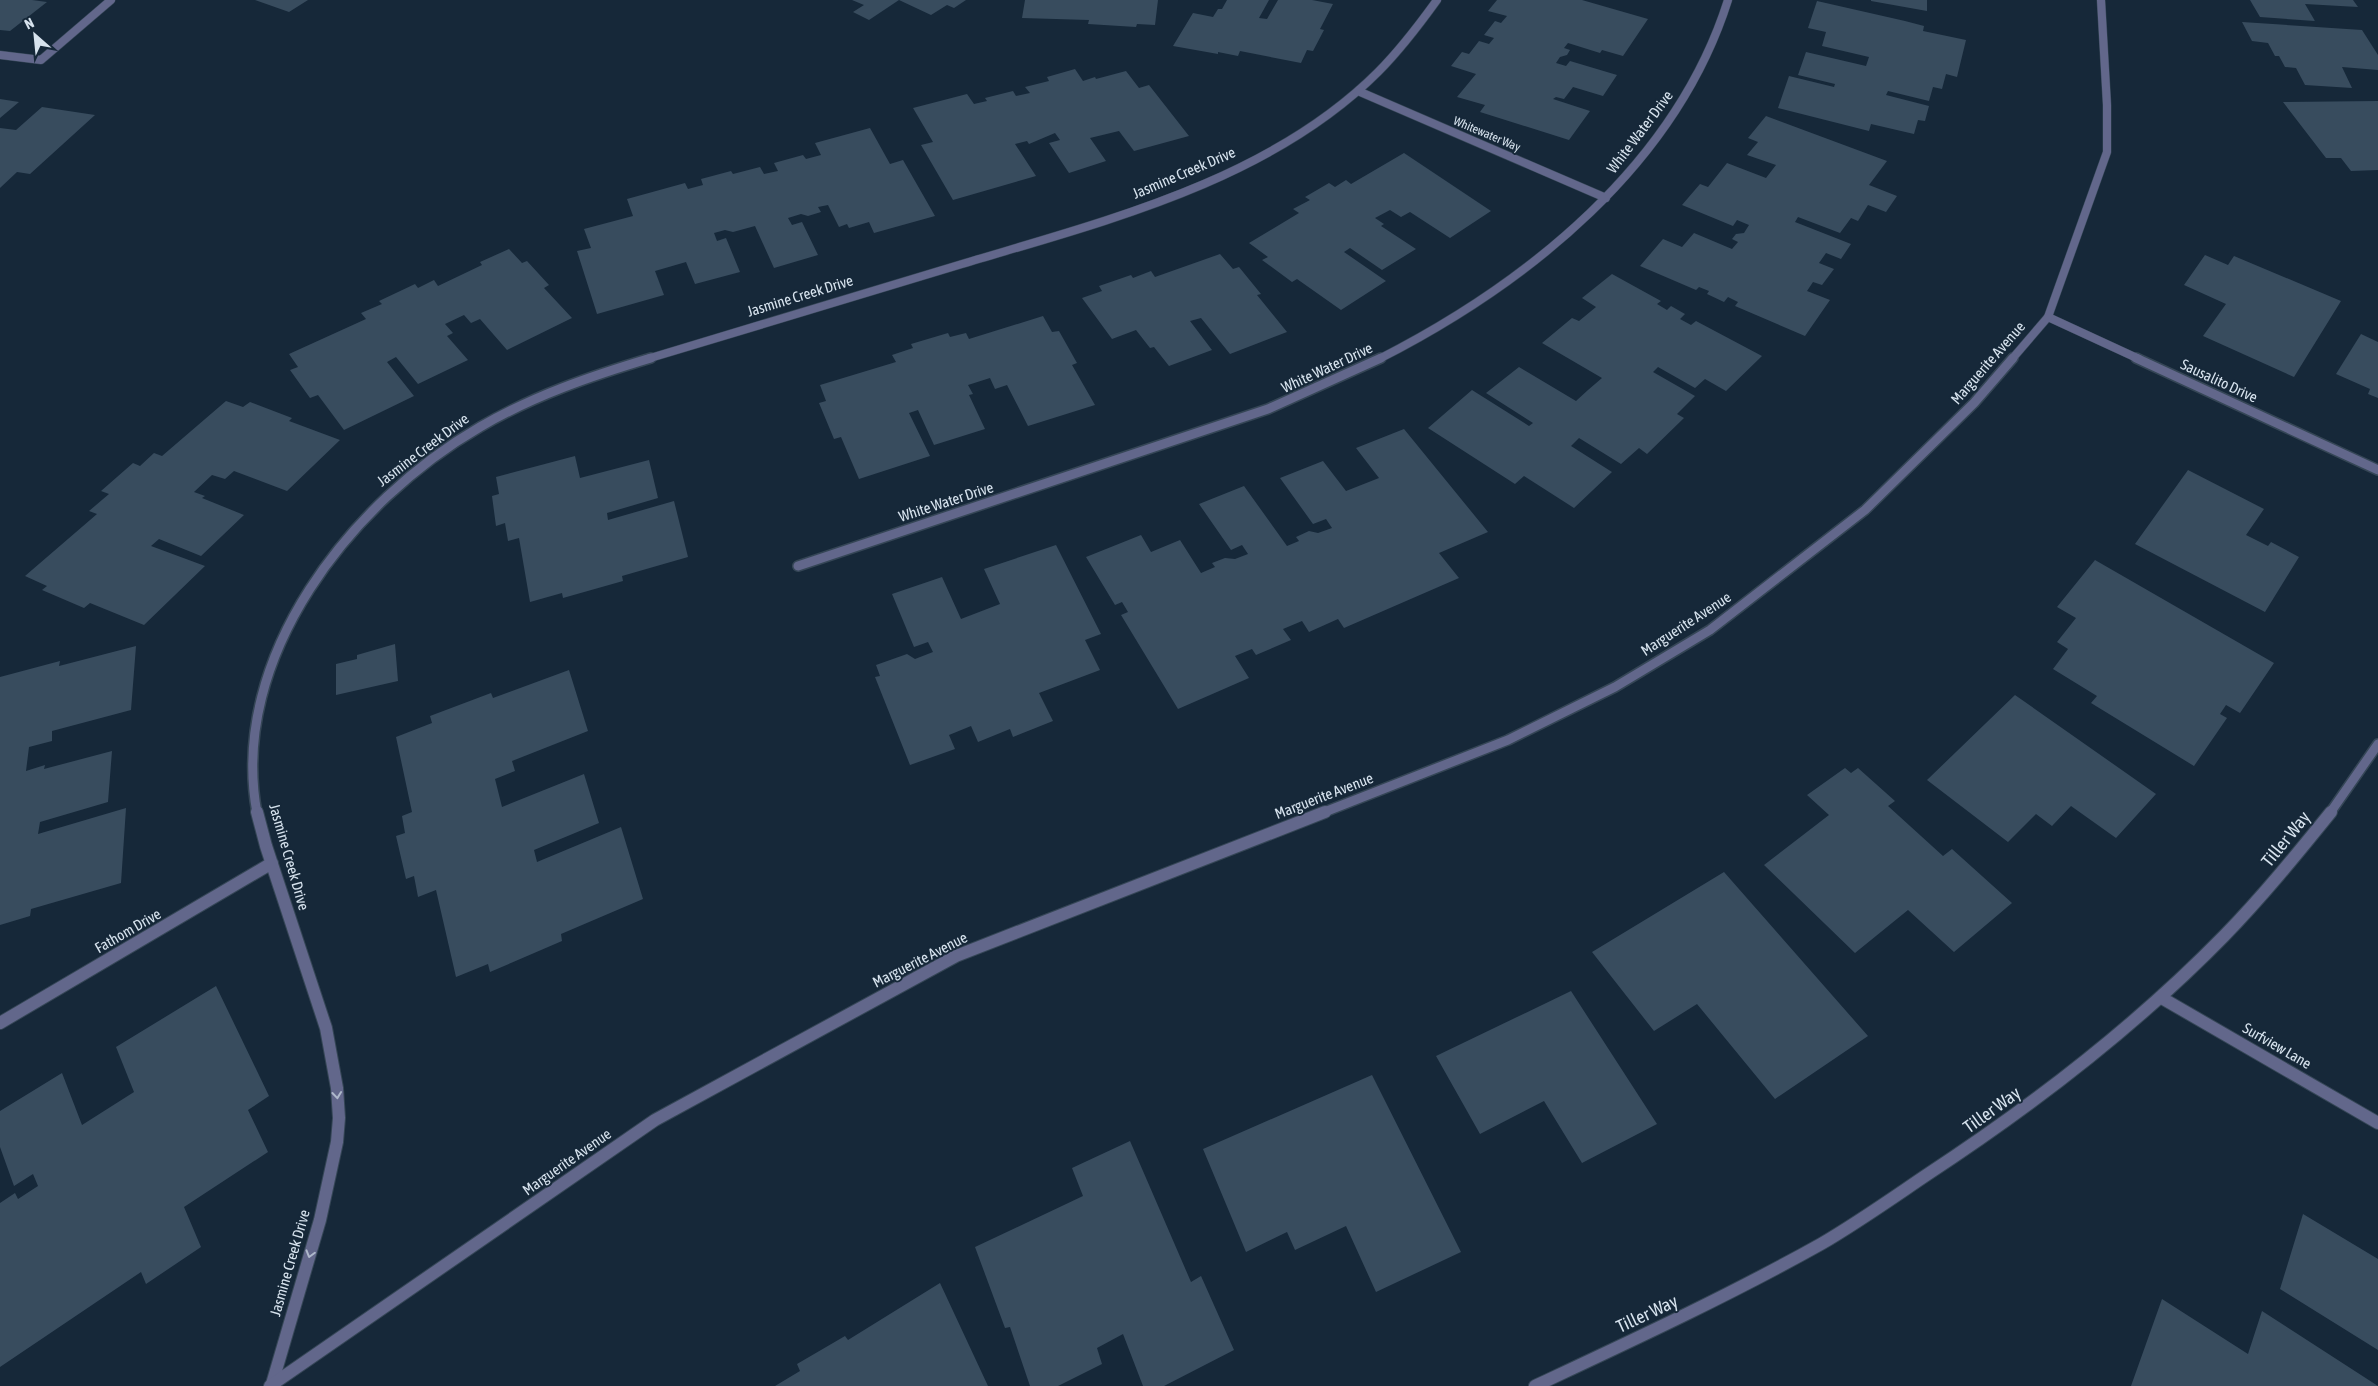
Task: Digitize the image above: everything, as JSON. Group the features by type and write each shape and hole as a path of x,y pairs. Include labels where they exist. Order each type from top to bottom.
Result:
{"street":[{"path":"0,55 41,60 111,0"},
{"name":"Jasmine Creek Drive","path":"271,1385 325,1204 340,1121 332,1046 272,864 256,809 253,753 260,697 279,642 307,590 355,527 398,485 464,436 535,398 591,376 1122,216 1169,199 1260,157 1313,125 1358,91 1400,51 1437,0"},
{"name":"White Water Drive","path":"798,566 1268,409 1323,387 1424,337 1468,311 1545,255 1578,226 1606,198 1641,158 1682,100 1712,43 1728,0"},
{"name":"Marguerite Avenue","path":"271,1385 655,1120 956,956 1508,740 1615,687 1702,635 1865,510 1974,403 2048,317 2106,152 2107,105 2101,0"},
{"name":"Whitewater Way","path":"1358,91 1606,198"},
{"name":"Sausalito Drive","path":"2048,317 2378,470"},
{"name":"Tiller Way","path":"1535,1386 1681,1318 1822,1243 1949,1162 2061,1080 2160,997 2239,920 2308,842 2378,744"},
{"name":"Fathom Drive","path":"0,1024 272,864"},
{"name":"Surfview Lane","path":"2160,997 2378,1123"}],"building":[{"path":"0,0 47,2 10,31 0,30"},
{"path":"255,0 308,0 289,12"},
{"path":"852,0 899,0 869,20 853,12 864,5"},
{"path":"899,0 966,0 954,8 947,5 931,15"},
{"path":"1025,0 1158,0 1155,25 1137,24 1136,27 1088,24 1089,20 1022,18"},
{"path":"1227,0 1269,0 1259,18 1267,19 1278,0 1312,0 1333,4 1320,29 1324,30 1313,51 1307,50 1301,63 1240,51 1238,56 1173,46 1193,13 1213,17 1218,9 1222,9"},
{"path":"1497,0 1582,0 1648,19 1623,56 1602,50 1600,53 1568,43 1564,48 1570,50 1567,55 1560,57 1556,63 1566,66 1570,61 1617,75 1603,96 1573,87 1564,99 1556,97 1553,99 1590,111 1569,140 1480,112 1485,105 1457,97 1476,74 1451,66 1462,52 1469,54 1479,41 1489,44 1494,38 1484,35 1495,21 1501,23 1507,16 1488,11"},
{"path":"1927,0 1927,11 1871,1"},
{"path":"2250,0 2353,0 2358,7 2305,4 2315,21 2260,17"},
{"path":"1817,1 1905,21 1924,26 1923,31 1966,40 1957,77 1946,74 1942,89 1933,87 1929,101 1888,91 1886,95 1929,106 1925,121 1918,120 1914,134 1871,124 1869,131 1778,108 1789,76 1834,87 1835,84 1798,75 1806,52 1866,66 1869,57 1822,46 1826,32 1808,28"},
{"path":"2242,22 2362,30 2378,55 2378,70 2342,67 2352,88 2305,85 2296,68 2285,67 2279,56 2275,56 2268,43 2252,41"},
{"path":"1075,69 1083,81 1126,71 1139,88 1149,85 1189,136 1134,151 1119,131 1090,138 1106,161 1069,173 1049,143 1060,140 1055,133 1029,144 1027,141 1015,144 1036,176 953,200 921,145 933,142 913,108 967,94 974,104 987,101 985,98 1013,91 1016,96 1030,93 1025,87 1049,81 1047,77"},
{"path":"0,99 19,102 0,118"},
{"path":"2378,101 2378,170 2351,171 2341,158 2326,158 2283,102"},
{"path":"42,107 95,115 30,174 17,172 0,188 0,128 16,130"},
{"path":"1766,116 1887,161 1869,185 1897,196 1886,212 1868,205 1858,221 1851,218 1840,233 1798,217 1795,222 1851,244 1841,259 1826,253 1819,263 1834,269 1822,285 1813,282 1807,291 1830,300 1805,336 1735,306 1738,302 1728,297 1724,302 1707,294 1709,291 1699,287 1696,290 1640,266 1663,239 1682,247 1694,233 1732,249 1738,242 1732,239 1736,234 1744,233 1749,225 1737,220 1733,226 1682,205 1700,184 1708,187 1727,163 1766,178 1776,165 1747,155 1758,142 1748,138"},
{"path":"870,128 890,164 903,160 935,216 874,233 869,222 849,228 847,224 839,227 828,205 818,207 821,212 808,216 801,214 788,218 792,225 802,222 818,255 774,268 755,226 733,232 725,230 714,233 717,241 726,238 740,272 695,284 686,262 655,271 664,295 597,314 577,251 591,248 584,229 633,216 627,199 685,183 688,189 703,185 701,179 731,171 733,174 760,167 764,174 778,171 774,163 803,155 806,159 821,155 815,143"},
{"path":"1404,153 1491,211 1450,238 1410,212 1401,217 1390,210 1375,218 1384,224 1381,226 1416,249 1382,270 1350,248 1344,252 1386,281 1341,310 1297,279 1292,282 1262,260 1268,257 1249,243 1299,213 1293,209 1310,200 1305,197 1329,183 1335,187 1346,180 1351,184"},
{"path":"509,249 522,263 527,261 549,285 544,288 572,318 507,350 480,319 471,323 464,315 445,324 453,333 447,336 468,360 418,384 396,357 387,362 414,396 344,430 318,395 310,398 290,370 298,367 289,354 366,319 361,313 382,304 379,301 415,284 418,288 434,280 438,286 482,265 480,262"},
{"path":"1220,254 1233,269 1239,267 1261,294 1257,295 1287,332 1230,354 1201,318 1190,321 1212,350 1169,366 1154,347 1150,348 1136,330 1112,339 1082,298 1102,291 1099,286 1131,275 1133,278 1151,271 1155,277"},
{"path":"2205,255 2228,265 2234,256 2341,301 2294,377 2203,336 2226,304 2184,285"},
{"path":"1612,274 1661,301 1657,304 1667,310 1671,306 1685,314 1680,319 1691,325 1696,321 1762,356 1726,391 1705,379 1695,388 1658,367 1653,372 1695,396 1677,414 1684,418 1647,454 1639,448 1621,464 1579,438 1571,446 1612,472 1574,508 1524,476 1515,484 1428,428 1472,390 1529,426 1533,423 1486,393 1519,367 1576,401 1602,378 1542,343 1572,318 1579,321 1596,307 1582,298"},
{"path":"1043,316 1052,332 1059,331 1077,363 1072,365 1095,405 1028,426 1007,385 995,389 990,378 968,385 973,394 969,395 985,429 934,445 918,410 909,413 930,456 859,479 841,437 834,439 819,403 826,401 820,385 896,362 892,355 913,348 911,344 948,333 950,337 966,333 969,339"},
{"path":"2361,334 2378,342 2378,398 2368,394 2370,389 2336,374"},
{"path":"226,401 243,407 250,402 292,418 289,421 340,440 287,491 234,471 225,479 212,475 194,492 205,496 202,498 244,515 201,556 159,539 151,546 205,566 144,625 90,603 84,608 42,590 47,586 25,576 97,514 89,511 109,494 101,491 133,463 140,466 154,453 162,456"},
{"path":"1404,429 1488,532 1439,553 1459,578 1344,628 1338,619 1309,632 1302,621 1283,629 1291,640 1256,655 1252,649 1235,656 1249,678 1178,709 1121,615 1128,612 1122,602 1115,605 1086,557 1141,535 1151,552 1180,540 1201,573 1215,567 1212,563 1225,558 1235,559 1248,554 1242,545 1231,550 1199,504 1244,486 1287,546 1299,541 1296,537 1309,531 1318,533 1332,528 1326,519 1313,524 1280,478 1323,461 1346,491 1379,478 1356,448"},
{"path":"575,456 580,478 649,460 658,498 607,513 608,520 674,501 688,557 622,576 623,581 563,598 562,593 530,602 519,538 508,541 505,523 496,526 492,496 499,494 496,477"},
{"path":"2188,470 2264,509 2246,535 2268,546 2271,542 2299,557 2265,612 2135,544"},
{"path":"1056,545 1101,634 1085,640 1100,670 1039,693 1053,721 1013,737 1010,729 978,742 971,726 949,735 955,749 910,765 875,677 880,676 876,665 907,654 915,659 933,652 928,642 914,647 892,594 942,577 961,619 1000,604 984,569"},
{"path":"2095,560 2274,663 2240,713 2226,705 2220,714 2227,718 2194,766 2091,703 2097,696 2053,669 2068,649 2057,642 2076,618 2057,607"},
{"path":"395,644 398,681 336,695 336,664 357,659 357,655"},
{"path":"136,646 131,710 52,731 52,741 29,747 26,771 45,765 44,769 112,751 108,802 40,822 38,834 126,808 121,883 31,909 30,916 0,925 0,677 60,661 59,666"},
{"path":"569,670 588,731 512,761 515,771 495,779 502,807 584,774 599,823 534,850 537,862 621,827 643,899 561,934 562,941 490,972 488,964 456,977 436,890 418,897 414,876 406,879 396,836 405,833 402,816 412,812 396,737 432,723 430,716 491,693 493,698"},
{"path":"2015,695 2156,794 2116,838 2071,806 2052,826 2036,814 2008,842 1927,780"},
{"path":"1845,768 1851,773 1858,768 1895,801 1888,806 1943,856 1952,849 2012,903 1954,952 1908,910 1855,953 1764,865 1829,815 1807,795"},
{"path":"1724,872 1868,1036 1775,1099 1697,1004 1654,1031 1592,952"},
{"path":"216,986 269,1096 248,1110 268,1152 184,1207 201,1247 146,1284 141,1272 0,1367 0,1203 15,1193 18,1199 38,1186 33,1174 14,1186 0,1147 0,1111 62,1073 82,1125 134,1092 116,1047"},
{"path":"1571,991 1657,1124 1582,1163 1544,1101 1480,1134 1436,1056"},
{"path":"1372,1075 1461,1252 1376,1292 1346,1226 1295,1250 1287,1232 1246,1252 1203,1149"},
{"path":"1130,1141 1191,1282 1201,1276 1234,1350 1164,1386 1143,1386 1123,1334 1097,1348 1102,1364 1058,1386 1030,1386 1010,1327 1005,1328 975,1247 1083,1196 1072,1168"},
{"path":"2303,1214 2378,1259 2378,1350 2280,1289"},
{"path":"940,1283 988,1386 775,1386 800,1371 797,1364 845,1336 848,1340"},
{"path":"2162,1299 2248,1354 2262,1311 2378,1386 2131,1386"}]}
